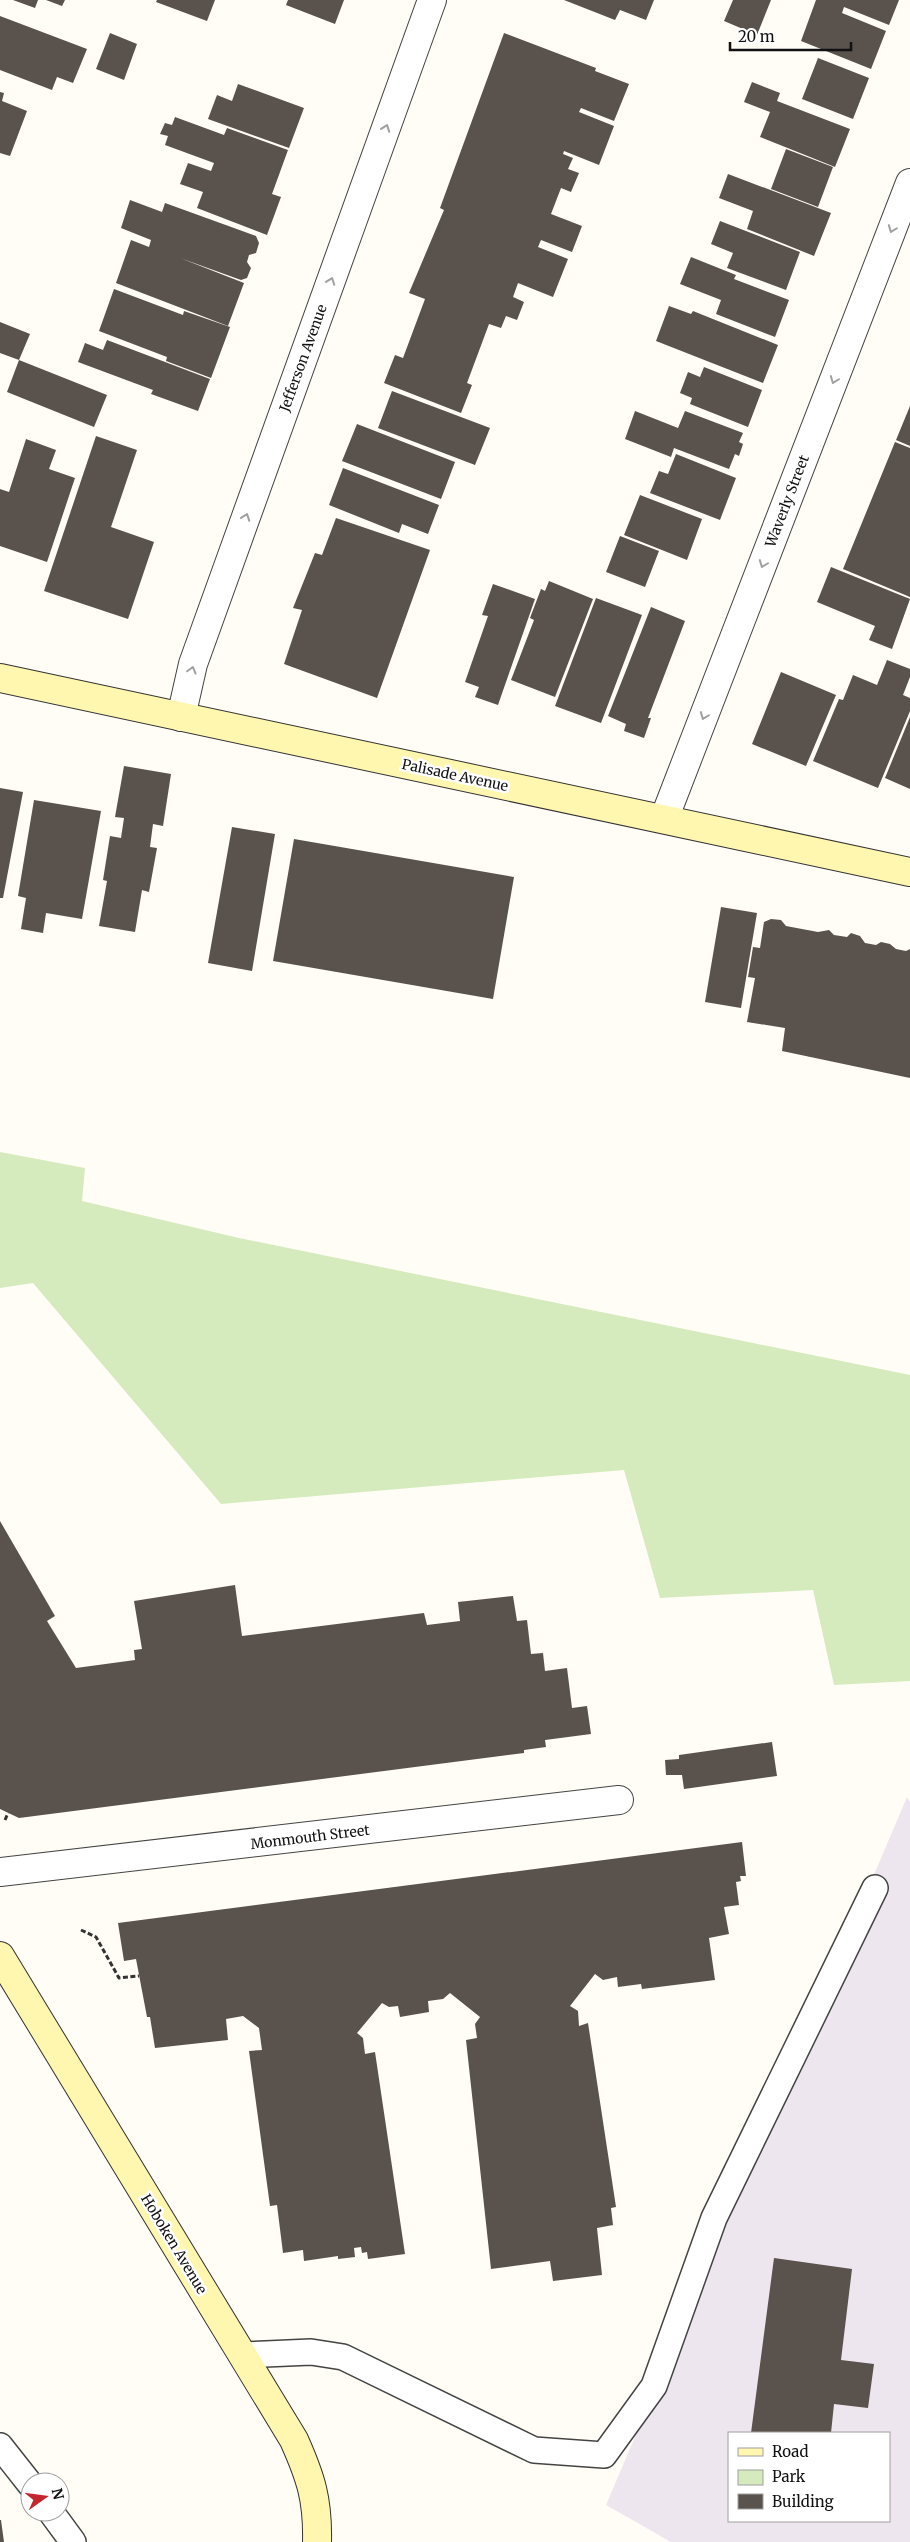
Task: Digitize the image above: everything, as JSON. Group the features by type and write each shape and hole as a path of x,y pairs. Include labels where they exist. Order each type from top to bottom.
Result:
{"main road":[{"name":"Palisade Avenue","path":"0,678 910,872"},
{"name":"Hoboken Avenue","path":"0,1956 294,2440 310,2476 318,2519 317,2542"}],"street":[{"name":"Jefferson Avenue","path":"181,717 193,664 432,0"},
{"name":"Waverly Street","path":"664,819 910,183"},
{"name":"Monmouth Street","path":"0,1872 619,1800"}],"lane":[{"path":"242,2355 311,2352 343,2357 534,2450 604,2455 654,2386 714,2218 875,1888"},
{"path":"0,2446 21,2472"},
{"path":"58,2522 73,2542"}],"path":[{"path":"5,1820 8,1813"},
{"path":"81,1930 96,1937 119,1978 139,1976"}],"shaded area":[{"path":"907,1797 910,1802 910,2542 671,2542 606,2505"}],"green space":[{"path":"0,1152 85,1168 82,1201 239,1238 910,1375 910,1681 834,1685 813,1590 660,1598 624,1470 221,1504 33,1283 0,1288"}],"building":[{"path":"13,0 38,0 35,8"},
{"path":"46,0 65,0 62,6"},
{"path":"157,0 215,0 207,21 156,2"},
{"path":"288,0 344,0 335,24 286,5"},
{"path":"564,0 654,0 646,20 620,10 615,20"},
{"path":"733,0 771,0 757,35 724,21"},
{"path":"816,0 899,0 889,25 844,7 842,13 886,31 871,69 801,41"},
{"path":"0,16 87,49 73,83 57,77 52,90 0,70"},
{"path":"110,33 137,44 124,80 96,69"},
{"path":"504,33 596,68 595,71 629,84 614,121 581,108 579,112 614,126 599,165 564,151 563,154 573,158 568,169 579,173 571,192 561,188 551,214 582,226 572,252 541,240 538,247 568,259 553,297 518,283 513,297 524,302 517,320 506,316 501,328 489,324 467,383 472,385 461,413 384,383 395,355 403,358 425,299 409,293 444,210 440,208"},
{"path":"818,58 869,78 853,119 802,99"},
{"path":"752,82 780,93 777,101 850,129 835,167 760,137 770,112 744,102"},
{"path":"238,84 304,108 289,148 208,119 217,95 232,101"},
{"path":"0,92 4,93 2,101 27,111 10,156 0,153"},
{"path":"175,117 224,135 227,128 288,150 272,194 281,197 267,235 197,208 203,192 180,184 188,163 211,171 214,163 165,145 168,136 160,134 165,123 172,125"},
{"path":"786,149 833,167 818,207 771,189"},
{"path":"728,174 831,213 814,256 747,229 753,211 719,198"},
{"path":"130,200 162,212 165,203 256,236 259,243 256,253 249,255 247,262 251,268 247,278 241,280 180,258 244,283 228,326 116,283 131,240 149,247 151,240 121,228"},
{"path":"720,221 800,252 786,290 727,268 733,253 711,244"},
{"path":"691,257 736,275 734,279 789,300 775,337 716,314 721,300 680,284"},
{"path":"114,289 183,315 184,311 230,327 211,378 166,361 167,357 99,331"},
{"path":"669,306 691,314 693,311 778,345 763,383 656,341"},
{"path":"0,322 30,334 19,360 0,353"},
{"path":"107,340 210,379 198,411 151,394 153,390 78,362 85,343 103,350"},
{"path":"19,360 107,395 94,427 7,392"},
{"path":"704,367 762,390 748,427 690,404 692,398 680,393 688,372 700,377"},
{"path":"392,391 490,428 475,465 378,428"},
{"path":"910,406 910,446 896,440"},
{"path":"635,411 678,428 685,411 743,433 739,442 743,444 739,456 735,454 729,469 674,448 671,457 625,439"},
{"path":"357,424 455,462 441,499 342,461"},
{"path":"96,436 137,450 111,527 154,542 128,619 44,591"},
{"path":"26,439 56,450 49,469 75,478 47,562 0,546 0,489 9,492"},
{"path":"895,442 910,448 910,597 843,569"},
{"path":"676,454 736,478 720,520 650,493 659,471 668,474"},
{"path":"343,468 439,505 428,534 402,524 399,533 329,505"},
{"path":"640,495 702,519 687,560 624,535"},
{"path":"336,518 430,550 377,698 284,664 302,610 293,608 315,553 322,555"},
{"path":"620,536 659,551 645,587 606,572"},
{"path":"831,567 910,599 892,649 869,640 875,626 817,602"},
{"path":"549,581 593,599 555,697 511,680 534,620 530,618 541,589 545,591"},
{"path":"493,584 535,599 498,705 475,697 479,687 465,682 488,616 482,615"},
{"path":"596,598 642,615 601,723 555,706"},
{"path":"651,607 685,621 648,718 651,718 644,738 624,731 626,724 608,716"},
{"path":"887,660 910,669 910,677 903,695 910,698 910,711 878,788 813,761 839,699 843,700 853,675 877,685"},
{"path":"781,672 836,695 806,766 752,744"},
{"path":"910,717 910,789 885,778"},
{"path":"124,766 171,774 163,826 153,824 150,847 157,848 149,892 142,890 135,932 99,926 107,881 103,880 110,836 121,838 124,818 115,817"},
{"path":"0,788 23,792 3,898 0,898"},
{"path":"34,800 101,811 82,919 46,913 43,933 21,929 26,898 18,896"},
{"path":"232,827 275,834 252,971 208,963"},
{"path":"294,839 514,877 493,999 273,961"},
{"path":"721,907 757,913 741,1008 705,1002"},
{"path":"771,919 781,920 786,926 818,932 829,930 834,935 847,937 851,933 860,936 865,943 876,945 881,942 890,944 896,949 906,951 910,949 910,1078 782,1051 785,1028 747,1022 755,978 748,977 753,947 760,948 764,922"},
{"path":"0,1521 55,1616 47,1621 76,1668 135,1660 134,1650 142,1649 134,1601 235,1585 242,1636 424,1613 427,1625 460,1621 458,1602 513,1596 517,1621 527,1620 531,1654 543,1653 545,1671 567,1668 572,1708 587,1706 591,1734 545,1740 546,1747 524,1750 524,1753 19,1818 0,1809"},
{"path":"772,1742 777,1776 684,1789 682,1775 666,1775 665,1760 679,1759 679,1755"},
{"path":"742,1842 746,1876 740,1876 741,1881 736,1882 739,1905 724,1907 729,1934 709,1938 715,1980 642,1989 641,1984 618,1987 617,1977 603,1980 595,1974 570,2006 578,2011 579,2026 588,2023 616,2207 611,2208 613,2225 597,2228 602,2275 553,2281 550,2261 491,2269 466,2040 477,2038 475,2024 480,2017 450,1993 443,1999 428,2001 429,2012 400,2017 398,2006 389,2007 382,2003 357,2033 363,2038 365,2054 375,2052 405,2254 368,2259 367,2252 362,2253 361,2247 354,2248 355,2257 338,2259 338,2256 304,2261 303,2250 283,2253 277,2205 270,2206 249,2051 262,2050 259,2028 243,2016 226,2019 228,2040 155,2048 150,2017 147,2017 136,1959 124,1961 118,1923"},
{"path":"774,2258 852,2269 841,2360 874,2364 868,2408 834,2404 831,2432 751,2432"},
{"path":"1,2520 4,2542 0,2542"}]}
